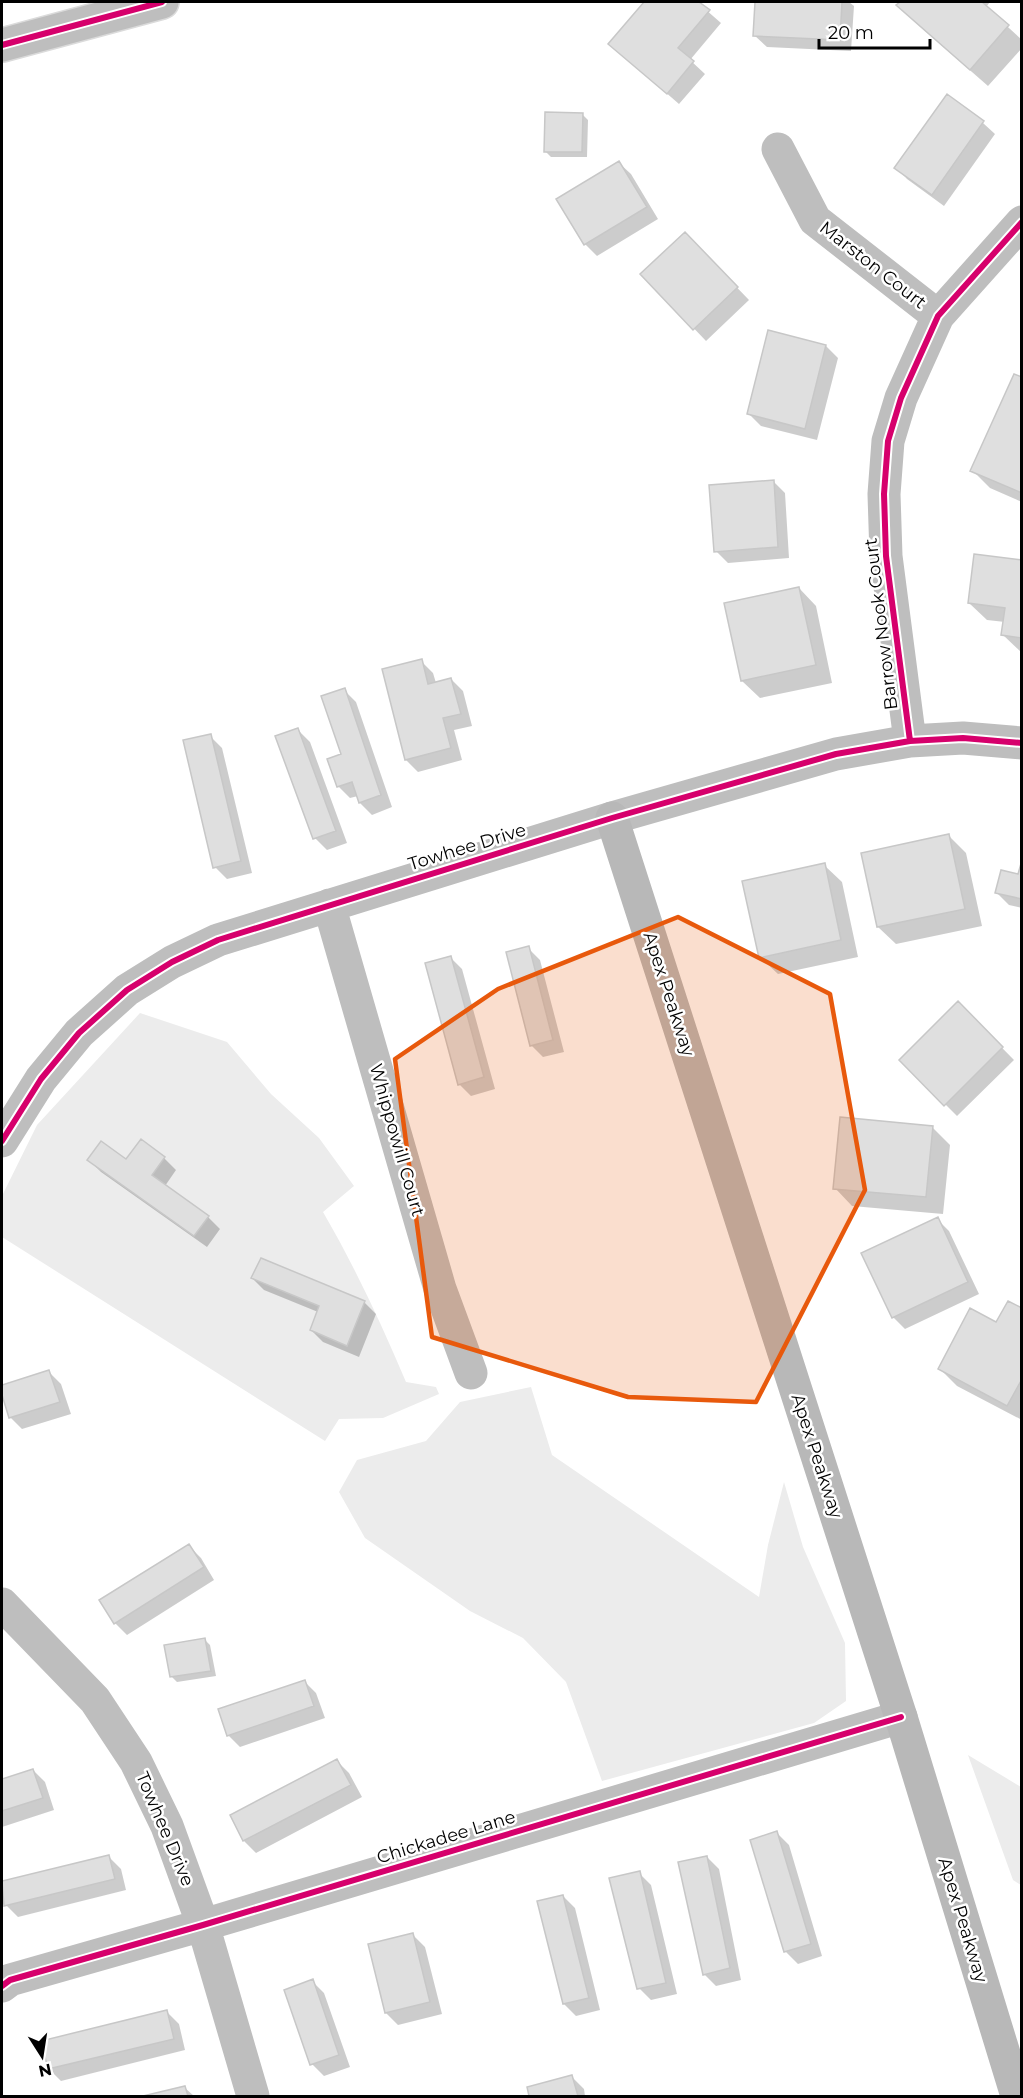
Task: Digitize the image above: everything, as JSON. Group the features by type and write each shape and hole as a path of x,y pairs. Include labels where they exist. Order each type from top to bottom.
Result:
{"main road":[{"name":"Apex Peakway","path":"612,818 900,1717 1017,2097"}],"street":[{"path":"2,45 162,2"},
{"name":"Marston Court","path":"778,149 815,220 938,316"},
{"name":"Barrow Nook Court","path":"910,741 886,556 884,494 888,441 901,398 938,316 1022,222"},
{"name":"Towhee Drive","path":"2,1141 41,1079 79,1034 127,990 171,962 218,940 612,818 836,754 910,741 963,738 1022,743"},
{"name":"Whippowill Court","path":"329,905 440,1289 471,1373"},
{"name":"Towhee Drive","path":"2,1604 94,1700 136,1762 167,1826 203,1925 253,2097"},
{"name":"Chickadee Lane","path":"2,1986 10,1980 203,1925 900,1717"}],"highlighted area":[{"path":"678,917 830,994 865,1190 756,1402 628,1397 432,1337 395,1059 498,989"}],"shaded area":[{"path":"140,1013 227,1042 271,1094 319,1138 354,1186 323,1212 367,1296 406,1382 436,1387 439,1394 383,1418 339,1419 325,1441 2,1237 2,1196 37,1125"},
{"path":"531,1387 552,1455 759,1597 768,1545 784,1482 803,1547 845,1643 846,1701 814,1723 602,1781 566,1682 523,1638 470,1611 365,1538 339,1492 357,1460 426,1441 460,1402"},
{"path":"968,1755 1021,1787 1021,1885 1013,1880"}],"building":[{"path":"644,2 699,2 710,10 678,48 694,61 667,94 608,44"},
{"path":"755,2 842,2 840,40 753,36"},
{"path":"900,2 982,2 1009,25 970,70 896,5"},
{"path":"947,94 984,121 932,195 894,168"},
{"path":"545,112 583,113 582,152 544,152"},
{"path":"619,161 647,207 584,245 556,199"},
{"path":"685,232 738,287 693,330 640,274"},
{"path":"768,330 826,345 805,429 747,414"},
{"path":"1014,374 1022,377 1022,493 970,471"},
{"path":"774,480 778,547 714,552 709,485"},
{"path":"974,554 1022,560 1022,638 1001,635 1005,608 968,603"},
{"path":"799,587 816,665 741,681 724,603"},
{"path":"422,659 428,684 451,678 461,714 443,718 451,748 405,760 382,669"},
{"path":"345,688 381,795 359,803 352,782 337,787 327,759 341,754 321,696"},
{"path":"298,728 336,831 313,839 275,736"},
{"path":"211,734 241,861 213,868 183,740"},
{"path":"949,834 965,909 877,927 861,853"},
{"path":"1022,860 1022,899 995,893 1001,870 1018,874"},
{"path":"825,863 841,940 759,958 742,881"},
{"path":"529,946 553,1040 530,1046 506,952"},
{"path":"451,956 484,1077 458,1085 425,963"},
{"path":"958,1001 1003,1047 944,1106 899,1060"},
{"path":"840,1117 933,1126 926,1197 833,1189"},
{"path":"141,1139 165,1157 152,1175 209,1216 194,1236 87,1160 101,1141 126,1159"},
{"path":"938,1217 968,1282 892,1318 861,1253"},
{"path":"261,1258 365,1301 347,1346 310,1330 319,1306 251,1278"},
{"path":"1008,1301 1022,1308 1022,1379 1007,1406 938,1369 970,1308 996,1322"},
{"path":"49,1370 60,1402 9,1418 2,1395 2,1385"},
{"path":"189,1544 204,1567 114,1624 99,1600"},
{"path":"205,1638 211,1671 170,1677 164,1645"},
{"path":"305,1680 314,1706 227,1736 218,1709"},
{"path":"337,1759 351,1785 243,1841 230,1815"},
{"path":"33,1769 43,1798 2,1811 2,1779"},
{"path":"777,1831 811,1944 784,1952 750,1840"},
{"path":"109,1855 115,1879 4,1906 2,1881"},
{"path":"707,1856 730,1968 703,1975 678,1862"},
{"path":"640,1871 666,1983 637,1989 609,1878"},
{"path":"563,1895 589,1998 563,2004 537,1901"},
{"path":"413,1933 430,2002 385,2013 368,1944"},
{"path":"313,1979 339,2055 310,2065 284,1990"},
{"path":"167,2010 174,2039 48,2069 41,2041"},
{"path":"572,2075 578,2096 529,2096 527,2087"},
{"path":"185,2086 188,2096 143,2096"}],"cycle path":[{"path":"2,45 162,2"},
{"path":"910,741 886,556 884,494 888,441 901,398 938,316 1022,222"},
{"path":"2,1141 41,1079 79,1033 127,990 172,962 218,940 612,818 836,754 910,741 963,738 1022,743"},
{"path":"2,1986 10,1980 203,1925 901,1717"}]}
